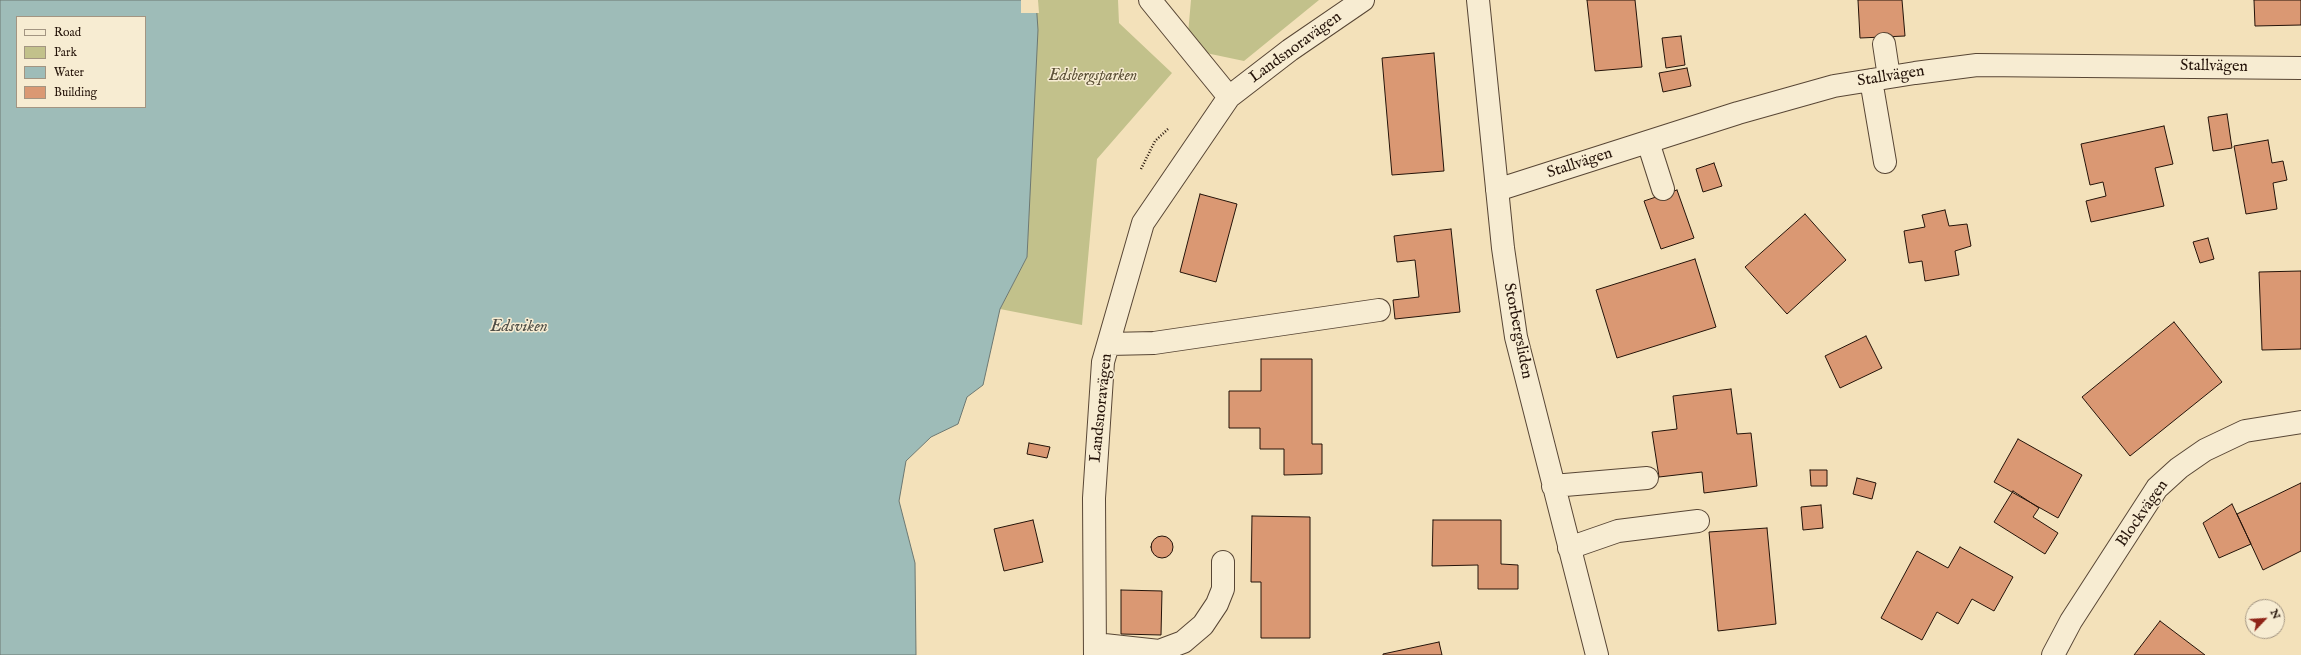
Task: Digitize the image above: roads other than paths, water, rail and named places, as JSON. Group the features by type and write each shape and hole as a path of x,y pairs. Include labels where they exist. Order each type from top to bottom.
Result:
{"street":[{"path":"1150,0 1229,97"},
{"name":"Landsnoravägen","path":"1095,649 1094,498 1103,362 1143,223 1229,97 1290,50 1363,0"},
{"name":"Storbergsliden","path":"1478,0 1503,248 1516,337 1597,655"},
{"path":"1884,44 1880,78 1885,162"},
{"name":"Stallvägen","path":"1497,190 1738,113 1826,88 1880,78 1977,65 2301,68"},
{"path":"1648,142 1663,189"},
{"path":"1109,344 1154,343 1379,310"},
{"name":"Blockvägen","path":"2053,655 2071,620 2157,488 2179,468 2206,450 2245,431 2301,422"},
{"path":"1553,486 1648,478"},
{"path":"1569,548 1618,531 1698,521"},
{"path":"1095,649 1159,651 1183,642 1203,625 1217,604 1222,589 1223,562"}],"water":[{"name":"Edsviken","path":"0,0 1036,0 1038,30 1027,257 1000,309 983,385 967,397 958,424 931,437 906,461 899,501 915,563 916,655 0,655"}],"park label":[{"name":"Edsbergsparken","path":"1093,77"}]}
